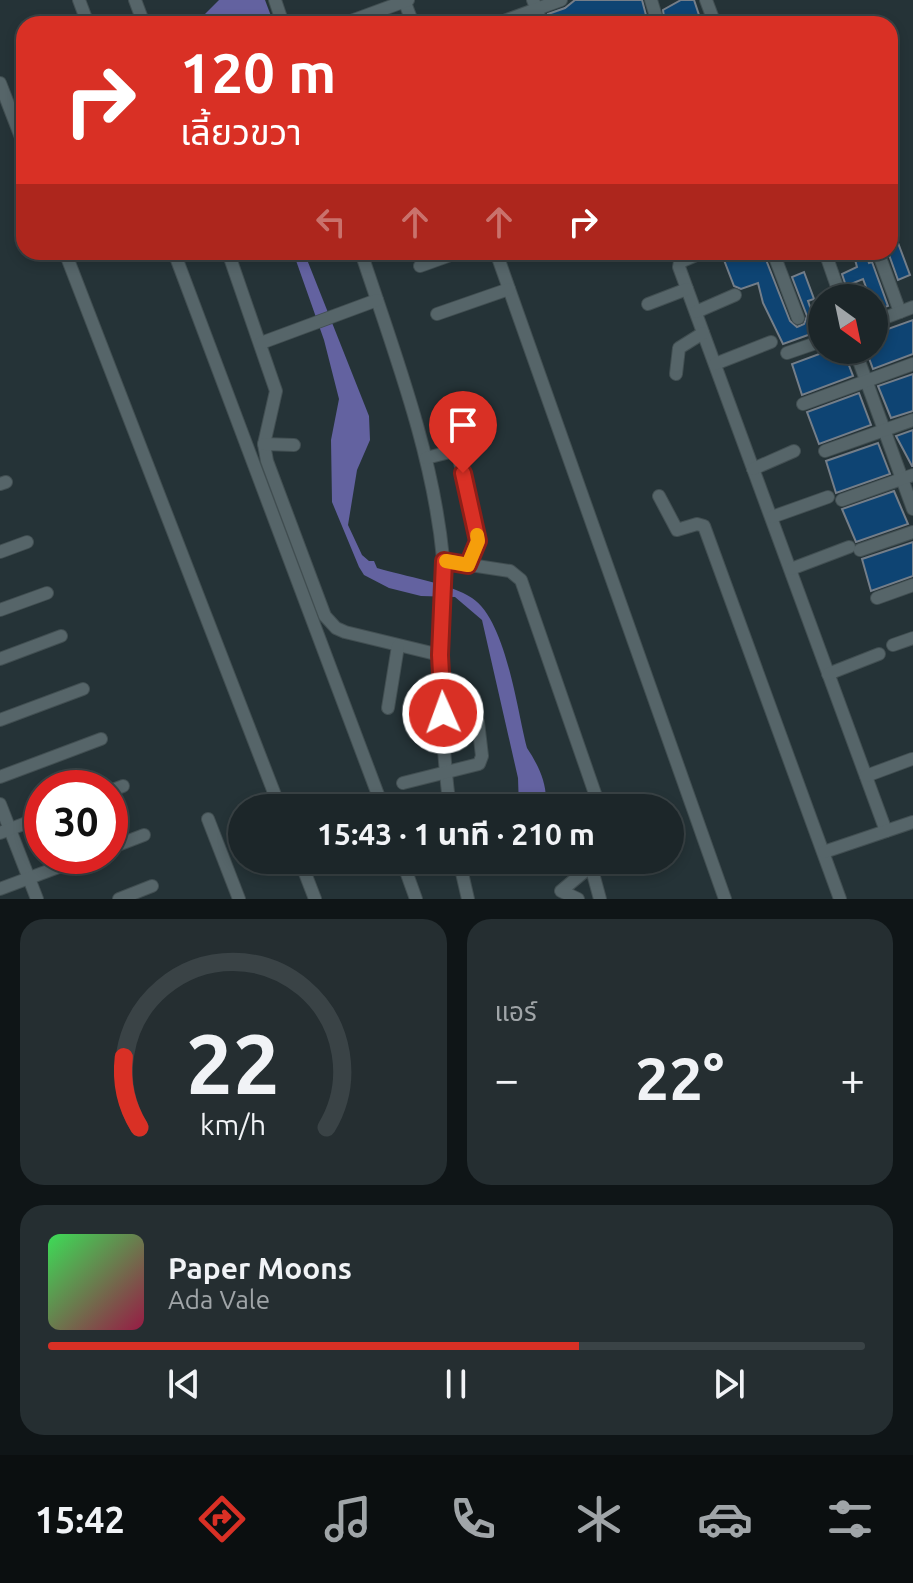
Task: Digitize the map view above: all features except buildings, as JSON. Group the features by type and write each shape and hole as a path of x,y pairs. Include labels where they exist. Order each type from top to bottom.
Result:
{"street":[{"path":"364,16 406,0"},
{"path":"512,16 535,5 561,0"},
{"path":"0,83 16,124"},
{"path":"68,260 275,794"},
{"path":"177,260 378,794"},
{"path":"231,260 276,391 264,444 267,461 325,616 336,628 345,632 440,655"},
{"path":"364,260 426,458 444,561 440,655 448,794"},
{"path":"420,266 437,260"},
{"path":"499,260 725,899"},
{"path":"685,260 680,262 687,289 886,831"},
{"path":"776,260 798,318"},
{"path":"828,260 836,284"},
{"path":"882,260 907,310 888,317"},
{"path":"437,314 509,289"},
{"path":"648,304 687,289"},
{"path":"696,312 735,295"},
{"path":"261,343 377,300"},
{"path":"676,374 679,348 703,333"},
{"path":"715,364 771,342"},
{"path":"787,353 808,346"},
{"path":"861,364 885,430 908,476 913,509"},
{"path":"803,404 913,364"},
{"path":"825,451 913,420"},
{"path":"264,444 294,445"},
{"path":"753,469 794,451"},
{"path":"426,458 450,452 459,458 478,541 468,565"},
{"path":"842,500 908,476"},
{"path":"659,496 677,530 697,524 704,526 840,899"},
{"path":"772,517 828,497"},
{"path":"791,569 913,532"},
{"path":"0,552 27,542"},
{"path":"444,561 510,571 521,580 595,794"},
{"path":"877,598 913,585"},
{"path":"0,610 47,593"},
{"path":"0,659 61,636"},
{"path":"893,645 913,638"},
{"path":"388,708 398,646"},
{"path":"828,674 879,654"},
{"path":"0,720 83,689"},
{"path":"403,783 479,764 482,756 478,722"},
{"path":"0,777 101,739"},
{"path":"866,776 912,759"},
{"path":"0,804 5,831 30,878 37,899"},
{"path":"208,819 239,899"},
{"path":"824,852 913,822"},
{"path":"5,831 24,824"},
{"path":"128,841 144,835"},
{"path":"0,889 41,874"},
{"path":"305,874 315,899"},
{"path":"407,874 416,899"},
{"path":"462,874 468,899"},
{"path":"578,899 561,891 580,874"},
{"path":"592,874 600,899"},
{"path":"119,899 152,886"}],"shaded area":[{"path":"219,0 265,0 271,16 203,16"},
{"path":"296,260 307,260 369,416 370,440 357,470 348,525 362,555 374,561 377,568 463,593 484,609 502,645 527,748 539,769 545,794 519,794 518,778 482,620 455,597 421,596 389,588 364,575 359,567 332,502 331,440 339,399 324,340"}],"slow traffic":[{"path":"446,561 468,565 478,541 477,535"}],"route":[{"path":"443,713 440,655 444,561 468,565 478,541 463,473"}]}
